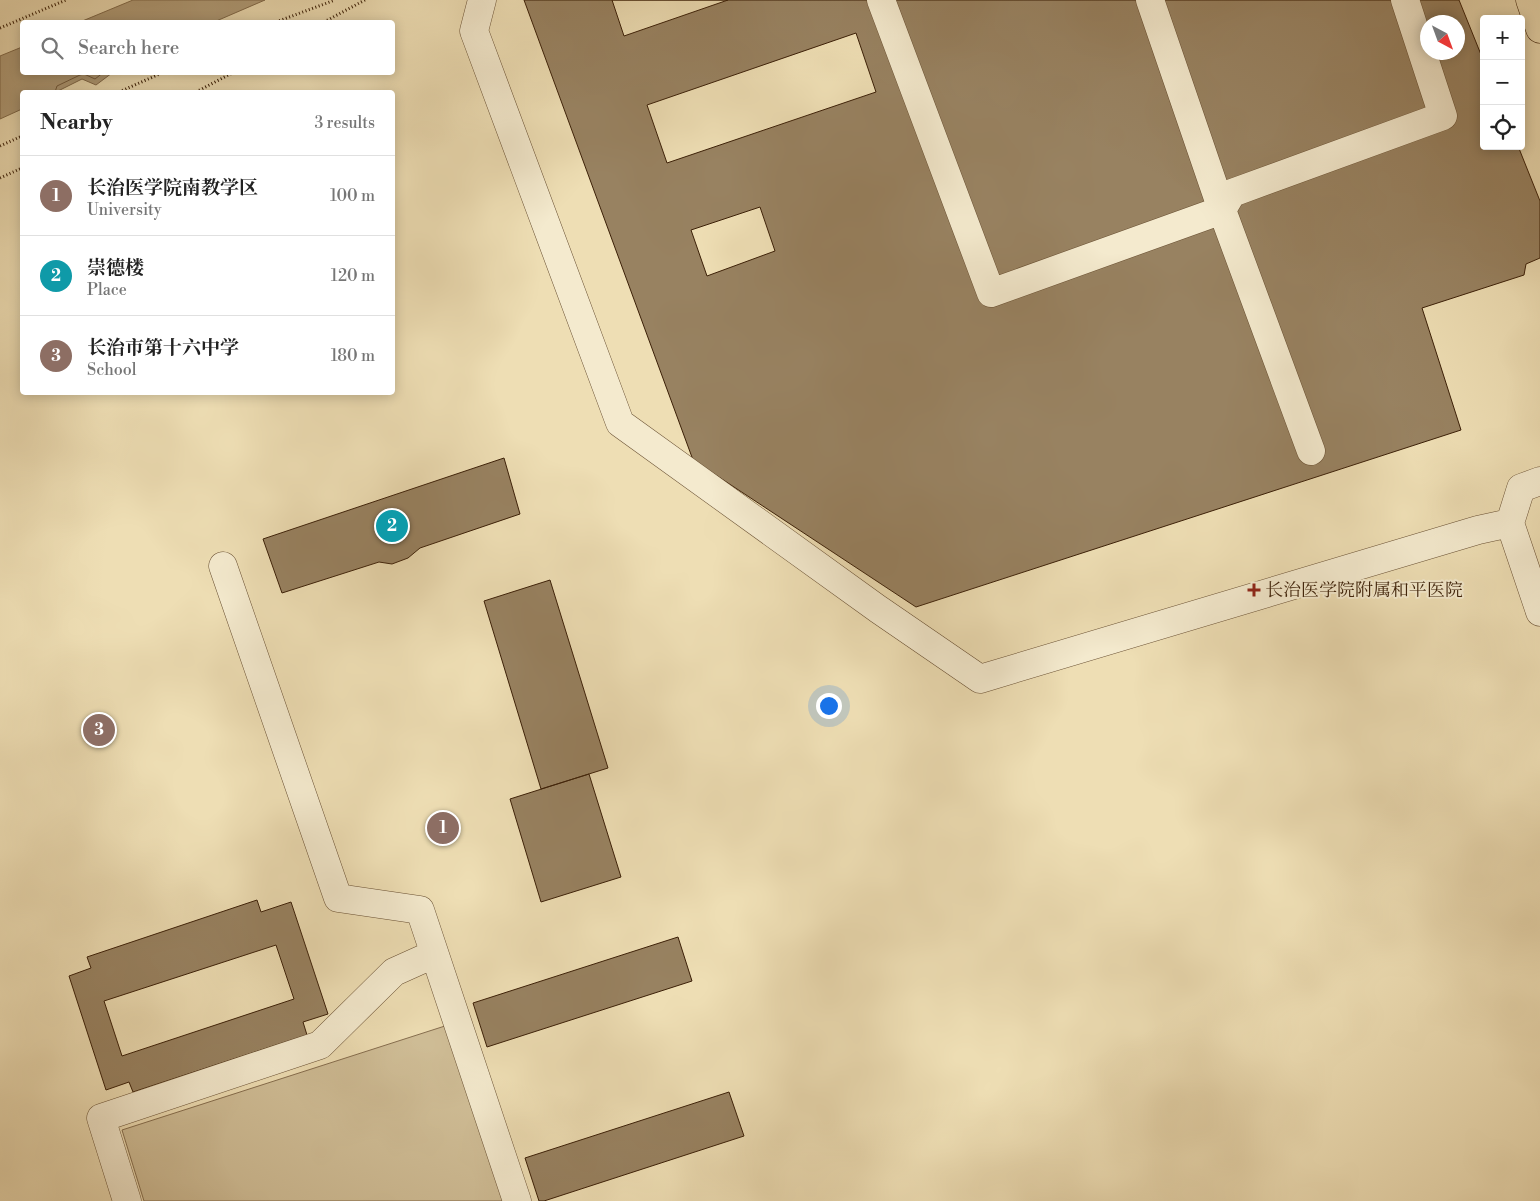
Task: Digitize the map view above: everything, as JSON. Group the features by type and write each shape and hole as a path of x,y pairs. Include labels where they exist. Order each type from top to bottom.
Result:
{"main road":[{"path":"1530,0 1540,29"}],"street":[{"path":"482,0 474,31 620,423 870,603 980,679 1478,530 1510,523"},
{"path":"880,0 990,293 1222,210 1232,193 1443,116 1405,0"},
{"path":"1150,0 1222,210 1312,451"},
{"path":"1540,482 1521,488 1510,523 1540,612"},
{"path":"223,566 338,898 420,910 517,1201"},
{"path":"127,1201 101,1118 320,1045 394,972 434,954"}],"path":[{"path":"0,28 66,0"},
{"path":"281,20 335,0"},
{"path":"328,20 365,0"},
{"path":"124,90 157,75"},
{"path":"200,90 228,75"},
{"path":"0,146 20,137"},
{"path":"0,178 20,169"}],"shaded area":[{"path":"448,1025 506,1201 144,1201 122,1130"}],"water":[{"path":"133,0 265,0 219,20 85,20"},
{"path":"20,48 20,75 109,75 96,85 82,79 60,90 20,90 20,110 0,119 0,56"}],"building":[{"path":"524,0 1459,0 1480,52 1480,150 1520,150 1540,201 1540,258 1526,264 1524,275 1422,308 1461,430 916,607 693,460"},
{"path":"612,0 728,0 624,36"},
{"path":"856,33 876,92 667,163 647,105"},
{"path":"760,207 775,251 707,276 691,230"},
{"path":"504,458 520,514 420,548 408,558 392,564 379,562 282,593 263,539"},
{"path":"550,580 608,768 541,789 484,601"},
{"path":"589,774 621,877 541,902 510,799"},
{"path":"257,900 261,912 291,902 328,1014 303,1022 307,1035 133,1092 129,1082 106,1090 69,976 91,968 87,957","holes":["276,945 294,999 122,1056 104,1001"]},
{"path":"678,937 692,981 487,1047 473,1003"},
{"path":"729,1092 744,1136 544,1201 539,1201 525,1158"}],"place":[{"name":"崇德楼","path":"392,526"},
{"name":"长治医学院附属和平医院","path":"1254,590"},
{"name":"长治市第十六中学","path":"99,730"},
{"name":"长治医学院南教学区","path":"443,828"}]}
